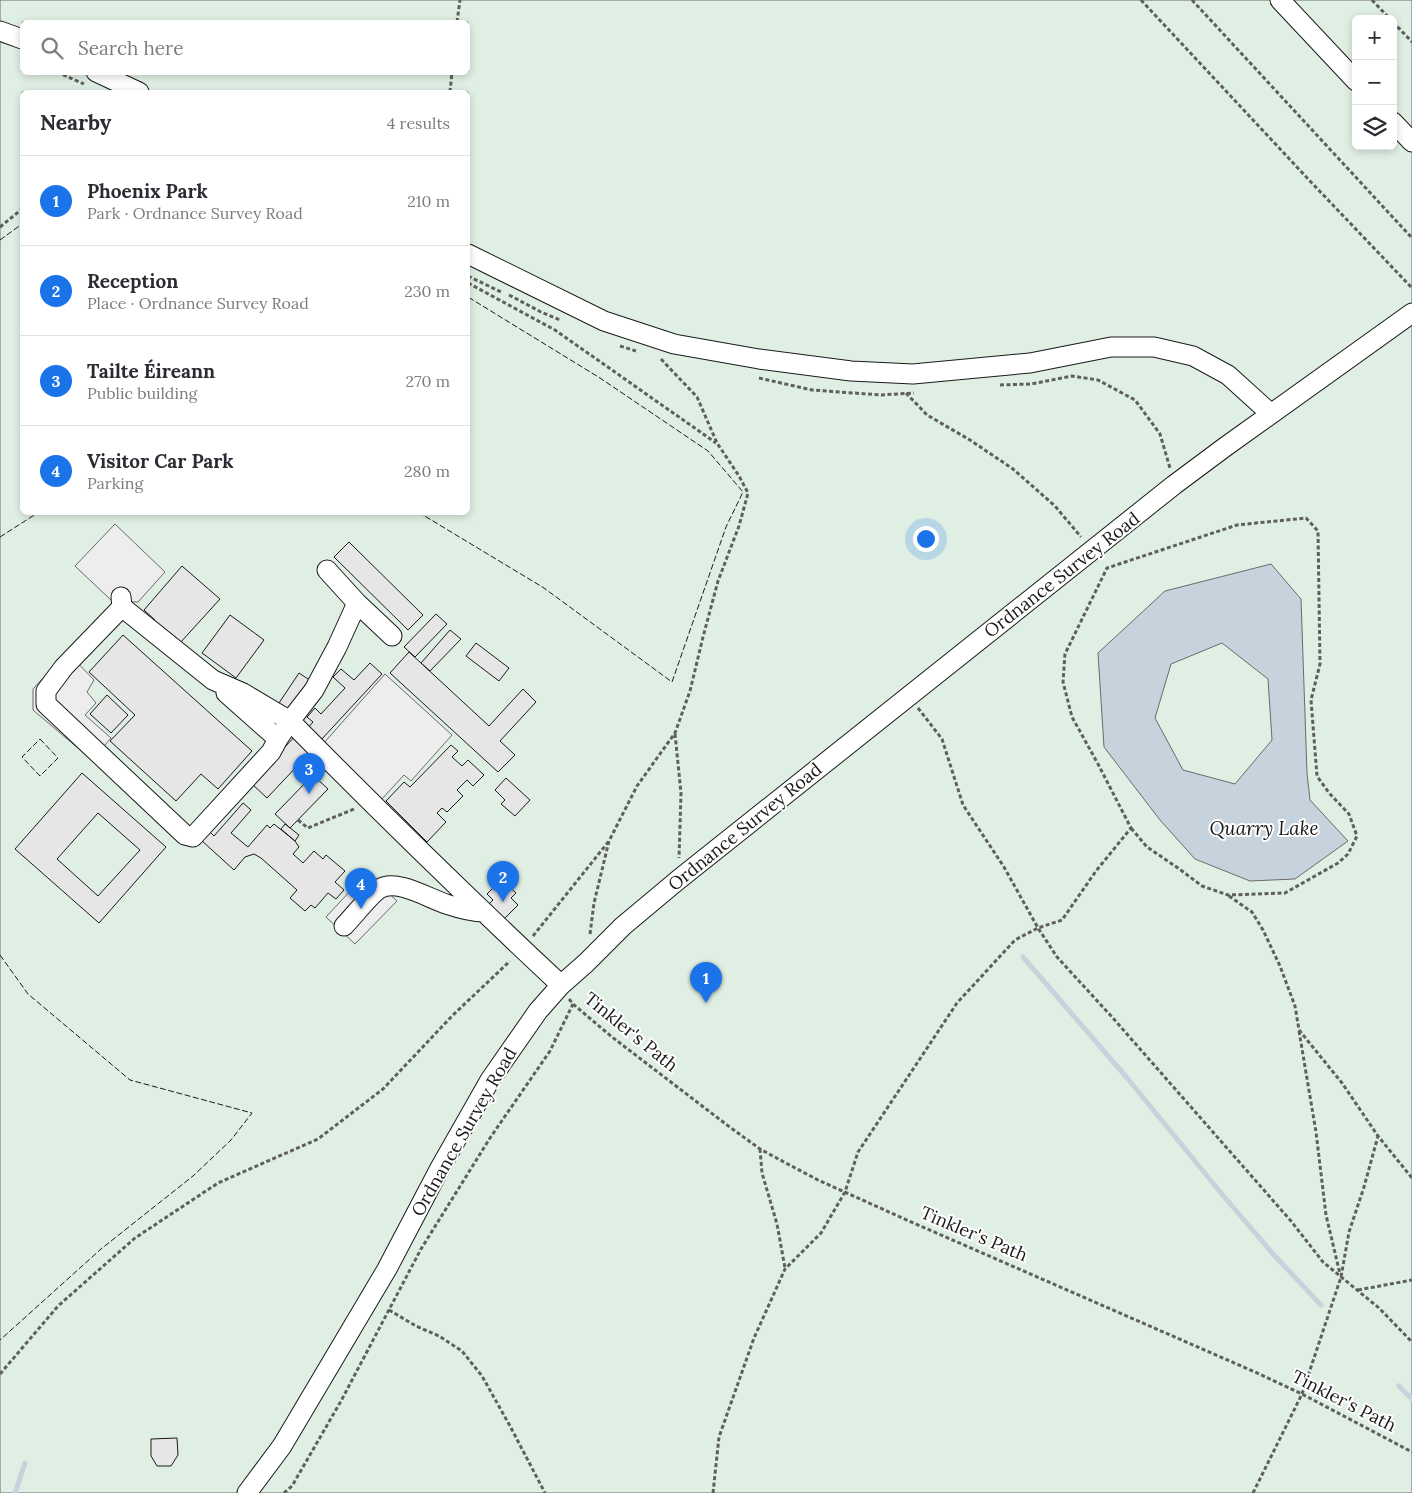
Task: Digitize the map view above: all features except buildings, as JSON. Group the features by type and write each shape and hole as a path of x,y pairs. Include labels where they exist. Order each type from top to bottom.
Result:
{"street":[{"path":"1280,0 1352,77"},
{"path":"0,31 20,38"},
{"path":"92,79 132,90"},
{"path":"1397,126 1412,142"},
{"path":"470,255 604,321 674,344 777,362 851,371 913,374 1030,363 1111,348 1154,347 1193,356 1228,375 1271,414"},
{"name":"Ordnance Survey Road","path":"247,1493 282,1446 387,1269 440,1168 490,1080 538,1011 561,985 623,926 678,880 1174,485 1412,314"},
{"path":"327,570 356,603 392,636"},
{"path":"278,739 121,602 64,667 46,691 46,704 185,835 194,837 271,752 290,721 314,690 337,647 356,603"},
{"path":"212,680 244,693 290,721 561,985"},
{"path":"344,926 378,890 387,885 409,889 445,904 473,912 484,912"}],"path":[{"path":"457,20 460,0"},
{"path":"1141,0 1412,288"},
{"path":"1192,0 1412,238"},
{"path":"1372,0 1386,15"},
{"path":"1397,26 1412,42"},
{"path":"72,75 92,79"},
{"path":"450,90 452,75"},
{"path":"0,227 20,211"},
{"path":"470,284 555,330 717,443"},
{"path":"586,963 594,903 609,841 636,786 675,734 690,692 718,581 739,526 748,493 717,443 697,397 660,357"},
{"path":"906,394 927,415 970,440 1012,469 1055,506 1092,551"},
{"path":"1228,896 1285,894 1338,862 1348,854 1358,836 1349,814 1328,793 1317,776 1311,700 1320,664 1318,531 1306,518 1237,525 1107,568 1065,654 1062,682 1072,717 1131,828 1147,847 1202,886 1228,896 1252,912 1280,966 1296,1006 1316,1132 1326,1215 1341,1277"},
{"path":"909,696 942,739 963,805 1004,867 1057,958 1112,1017 1291,1221 1323,1262 1379,1308 1412,1342"},
{"path":"675,734 681,793 678,880"},
{"path":"298,820 308,828 371,802"},
{"path":"713,1493 719,1437 754,1338 785,1269 821,1233 845,1192 858,1152 957,1003 1015,940 1038,928 1062,920 1096,871 1131,828"},
{"path":"0,1374 58,1306 135,1238 218,1183 318,1139 383,1089 453,1015 522,949 609,841"},
{"name":"Tinkler's Path","path":"561,985 573,1004 612,1037 760,1149 818,1180 1302,1394 1412,1452"},
{"path":"284,1493 292,1486 342,1401 421,1249 485,1146 550,1050 573,1004"},
{"path":"1299,1030 1342,1083 1378,1136 1412,1178"},
{"path":"1253,1493 1302,1394 1341,1277 1349,1232 1378,1136"},
{"path":"760,1149 762,1173 777,1224 785,1269"},
{"path":"1357,1290 1412,1280"},
{"path":"389,1310 416,1326 439,1336 462,1351 482,1376 545,1493"}],"green space":[{"path":"0,0 1412,0 1412,1493 0,1493"}],"shaded area":[{"path":"115,524 165,572 138,602 112,601 75,566"},
{"path":"67,652 94,680 87,692 96,703 85,715 111,738 92,760 33,710 33,689"},
{"path":"385,674 452,735 411,781 404,775 381,800 323,744"},
{"path":"367,873 397,901 355,944 326,917"}],"water":[{"name":"Quarry Lake","path":"1271,564 1301,599 1307,773 1310,800 1348,841 1295,879 1250,881 1195,859 1160,820 1104,747 1098,653 1165,591","holes":["1222,643 1268,679 1272,740 1235,784 1183,770 1155,718 1171,664"]}],"waterway":[{"path":"1023,957 1128,1079 1273,1254 1321,1305"},
{"path":"1399,1386 1412,1399"},
{"path":"15,1493 25,1463"}],"fence":[{"path":"0,240 20,225"},
{"path":"423,515 544,588 672,682 726,527 743,492 708,451 600,378 470,298"},
{"path":"0,537 34,515"},
{"path":"40,739 58,758 40,776 22,757 40,739"},
{"path":"0,955 28,994 130,1080 252,1113 231,1140 193,1176 101,1249 0,1340"}],"place":[{"name":"Tailte Éireann","path":"309,794"},
{"name":"Reception","path":"503,902"},
{"name":"Visitor Car Park","path":"361,909"},
{"name":"Phoenix Park","path":"706,1003"}]}
